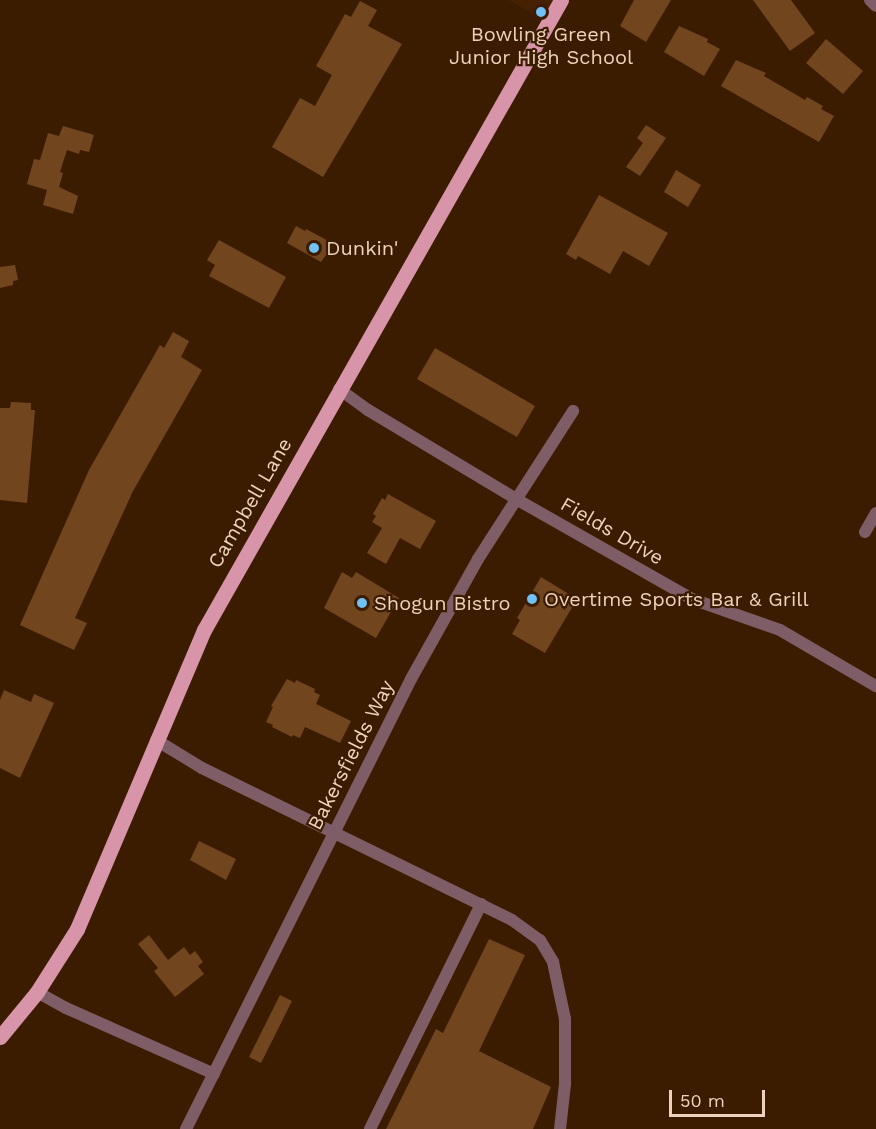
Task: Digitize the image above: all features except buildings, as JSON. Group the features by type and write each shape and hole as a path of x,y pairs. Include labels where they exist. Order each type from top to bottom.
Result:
{"main road":[{"name":"Campbell Lane","path":"0,1037 62,956 87,908 204,630 561,0"}],"street":[{"path":"870,0 876,6"},
{"name":"Fields Drive","path":"339,389 368,410 516,499 692,599 780,630 876,686"},
{"name":"Bakersfields Way","path":"186,1129 433,639 516,499 573,411"},
{"path":"865,532 876,513"},
{"path":"156,740 202,768 481,904 531,932 548,950 563,1003 566,1040 565,1084 560,1129"},
{"path":"370,1129 481,904"},
{"path":"36,992 66,1008 214,1074"}],"shaded area":[{"name":"Bowling Green Junior High School","path":"509,0 561,0 548,23"}],"place":[{"name":"Bowling Green Junior High School","path":"541,12"},
{"name":"Dunkin'","path":"314,248"},
{"name":"Overtime Sports Bar & Grill","path":"532,599"},
{"name":"Shogun Bistro","path":"362,603"}]}
